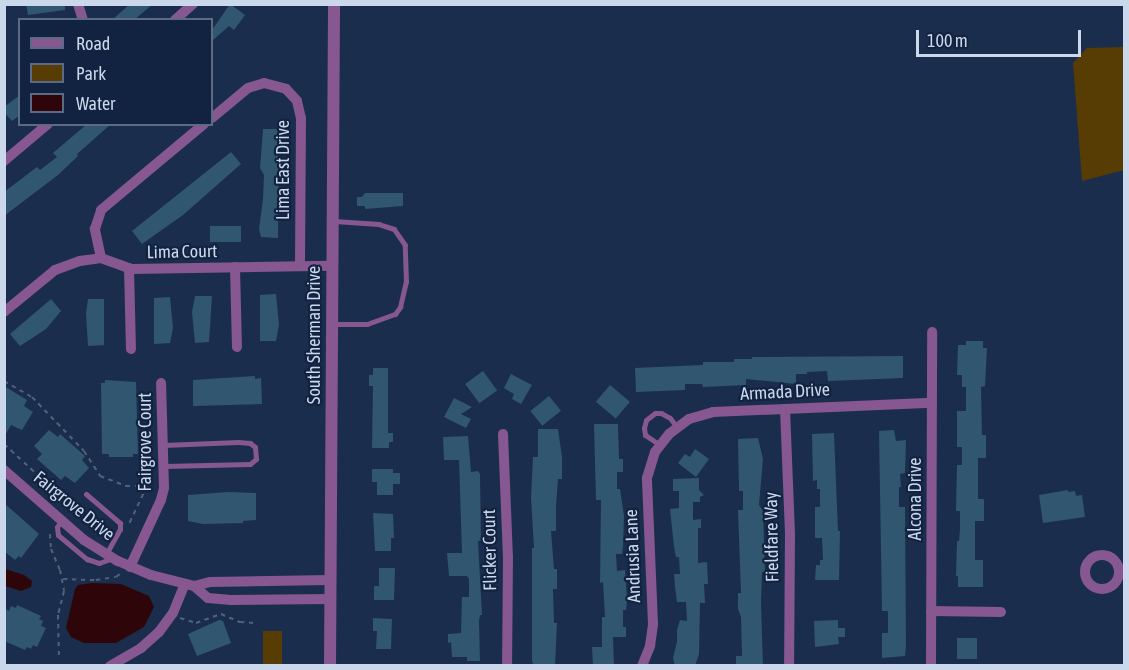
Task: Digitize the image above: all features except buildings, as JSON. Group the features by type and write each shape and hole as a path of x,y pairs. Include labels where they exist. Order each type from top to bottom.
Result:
{"street":[{"path":"178,18 193,4"},
{"name":"South Sherman Drive","path":"330,666 334,4"},
{"name":"Lima East Drive","path":"213,117 254,85 264,83 278,85 292,95 300,114 300,266"},
{"path":"4,161 46,126"},
{"path":"101,258 95,229 101,210 202,126"},
{"name":"Lima Court","path":"4,312 56,270 69,263 101,258 129,268 332,266"},
{"name":"Lima Court","path":"235,267 237,347"},
{"name":"Lima Court","path":"129,268 131,349"},
{"name":"Alcona Drive","path":"931,666 932,332"},
{"name":"Fairgrove Court","path":"126,569 161,500 164,466 161,383"},
{"name":"Armada Drive","path":"677,427 695,417 713,412 932,403"},
{"name":"Fieldfare Way","path":"785,409 790,534 789,666"},
{"name":"Andrusia Lane","path":"642,666 650,646 653,624 647,478 660,445 677,427"},
{"name":"Flicker Court","path":"503,434 508,557 507,666"},
{"name":"Fairgrove Drive","path":"4,470 61,521 110,553 126,569 190,585 208,598 231,600 330,599"},
{"name":"Fairgrove Drive","path":"190,585 210,582 330,580"},
{"path":"110,666 141,648 159,632 190,585"},
{"path":"931,611 1001,612"}],"lane":[{"path":"332,221 379,224 394,229 405,245 406,282 400,307 395,314 367,324 332,324"},
{"path":"660,445 647,438 644,431 645,422 650,416 655,413 665,415 677,427"},
{"path":"163,445 238,442 250,443 255,447 255,462 250,464 164,466"},
{"path":"61,521 56,532 87,560 99,563 110,553 120,530 120,523 86,494"}],"path":[{"path":"4,381 32,397 84,451 100,476 126,486 147,486 125,534"},
{"path":"4,444 100,530 110,553"},
{"path":"43,478 48,472"},
{"path":"56,532 48,534 51,549 63,579 64,598 58,615 59,660"},
{"path":"63,579 118,577 126,569"},
{"path":"173,613 193,623 221,614 240,622 255,623"}],"green space":[{"path":"1124,47 1124,170 1082,181 1073,63 1087,48"},
{"path":"263,631 282,631 282,665 263,665"}],"water":[{"path":"5,569 24,575 32,581 31,587 21,591 5,586"},
{"path":"121,584 149,596 154,607 144,627 116,643 84,643 71,637 66,628 75,589 78,585"}]}
